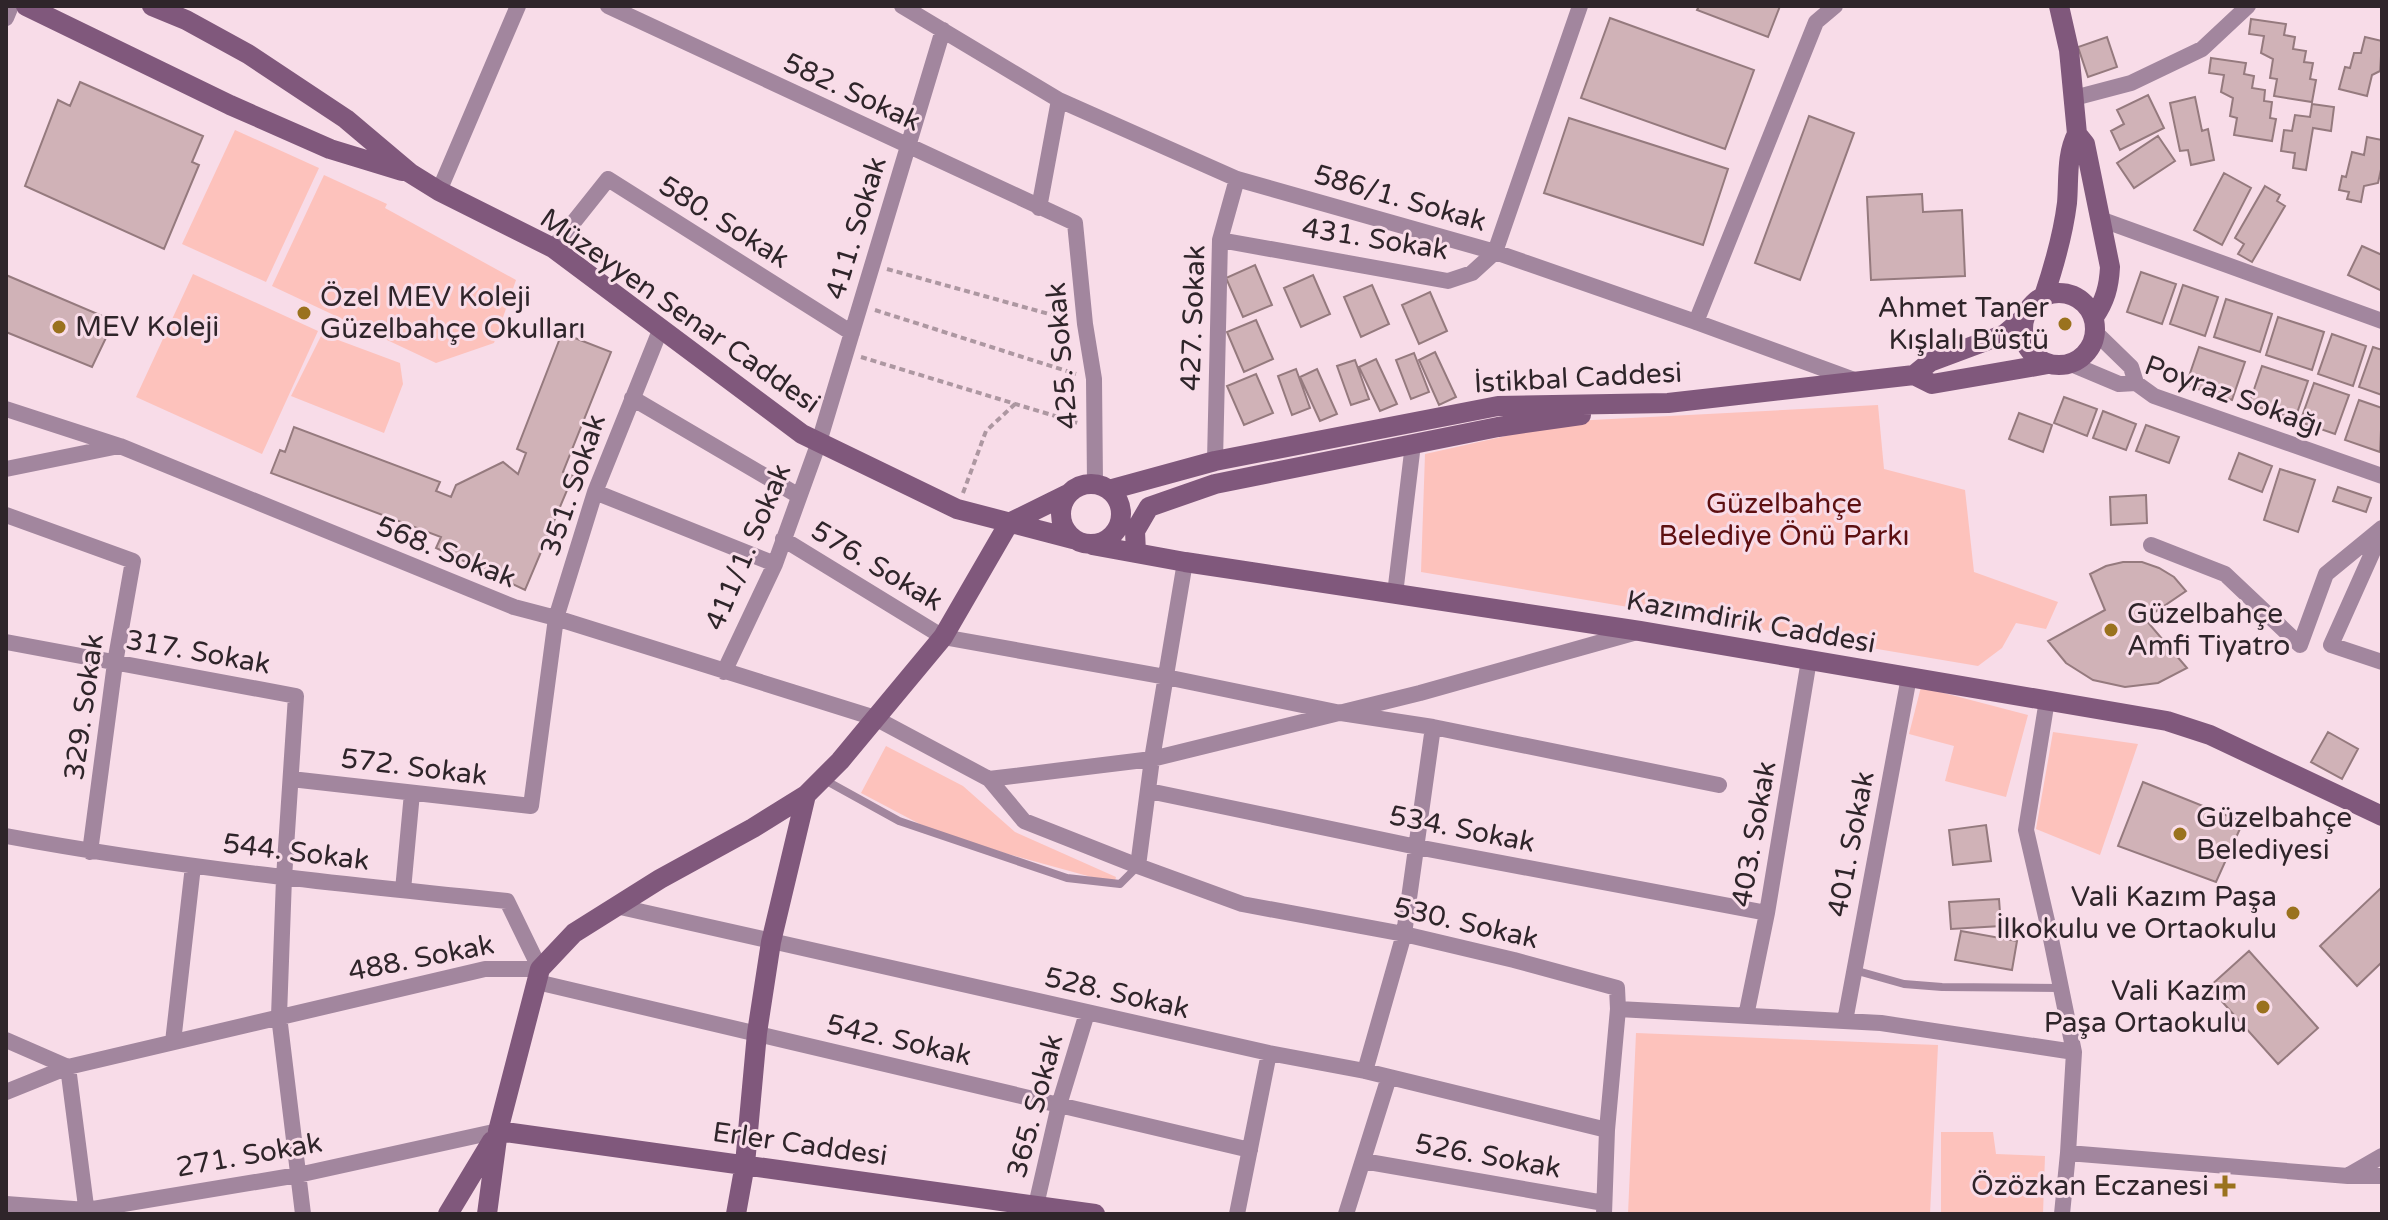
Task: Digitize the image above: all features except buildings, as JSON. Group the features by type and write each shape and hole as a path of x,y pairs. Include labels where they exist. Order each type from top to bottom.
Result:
{"main road":[{"name":"Müzeyyen Senar Caddesi","path":"26,6 230,105 330,149 410,173"},
{"name":"Müzeyyen Senar Caddesi","path":"152,6 186,20 260,62 346,119 410,173 439,191 553,248 802,434 957,509 1083,542"},
{"path":"2044,296 2055,264 2067,204 2071,146 2077,134 2069,50 2059,6"},
{"path":"2077,134 2085,144 2110,267 2109,286 2094,324 2089,349 2080,358 2059,364 2034,356 2023,334 2024,318 2034,303 2044,296 2066,294 2077,297 2086,305 2094,324"},
{"name":"İstikbal Caddesi","path":"1914,375 1930,362 2005,334 2024,318"},
{"name":"İstikbal Caddesi","path":"1102,487 1215,461 1498,406 1668,403 1914,375 1932,384 2059,364"},
{"path":"1121,518 1215,484 1498,427 1668,403"},
{"path":"487,1214 498,1131 538,975 574,933 660,879 806,795 840,761 943,637 1009,523 1085,485 1102,487 1120,504 1121,518 1111,538 1083,542 1066,532 1060,513 1068,494"},
{"path":"1136,553 1135,531 1149,507"},
{"name":"Kazımdirik Caddesi","path":"1083,542 1185,562 1640,631 2167,721 2210,735 2382,816"},
{"path":"736,1214 745,1164 757,1033 771,942 806,795"},
{"path":"448,1214 498,1131"},
{"name":"Erler Caddesi","path":"498,1131 745,1164 1035,1210 1095,1214"}],"street":[{"path":"6,18 11,6"},
{"path":"439,191 518,6"},
{"name":"582. Sokak","path":"608,6 1075,223"},
{"name":"586/1. Sokak","path":"902,6 1059,100 1237,179 1495,252 1859,381"},
{"path":"1495,252 1580,6"},
{"path":"1696,322 1816,22 1835,6"},
{"path":"2074,98 2131,83 2202,49 2248,6"},
{"name":"411. Sokak","path":"819,442 943,30"},
{"path":"1039,208 1059,100"},
{"name":"580. Sokak","path":"553,248 608,179 852,333"},
{"name":"427. Sokak","path":"1215,461 1220,240 1237,179"},
{"path":"2100,219 2382,321"},
{"name":"425. Sokak","path":"1075,223 1094,379 1102,487"},
{"name":"431. Sokak","path":"1220,240 1448,281 1472,273 1495,252"},
{"path":"2094,324 2131,367 2136,383"},
{"name":"351. Sokak","path":"531,806 556,618 595,492 661,328"},
{"name":"Poyraz Sokağı","path":"2059,364 2119,384 2136,383 2154,396 2382,476"},
{"path":"632,398 799,496"},
{"name":"568. Sokak","path":"6,409 120,446 514,607 875,718"},
{"name":"411/1. Sokak","path":"724,672 775,564 819,442"},
{"path":"1395,594 1413,444"},
{"path":"6,469 120,446"},
{"name":"576. Sokak","path":"595,492 775,564"},
{"name":"329. Sokak","path":"6,515 133,561 115,663 90,852"},
{"path":"2151,545 2225,574 2300,645 2326,574 2382,529"},
{"path":"2382,529 2331,645 2382,662"},
{"name":"576. Sokak","path":"783,539 943,637"},
{"path":"1138,866 1152,759 1185,562"},
{"path":"989,779 1152,759 1341,713 1640,631"},
{"path":"943,637 1166,677 1341,713 1433,727 1719,785"},
{"name":"317. Sokak","path":"6,642 296,696 279,1016 303,1214"},
{"name":"403. Sokak","path":"1746,1016 1767,913 1809,660"},
{"name":"401. Sokak","path":"1845,1021 1909,677"},
{"path":"2047,700 2026,830 2074,1052 2062,1214"},
{"name":"530. Sokak","path":"875,718 989,779 1024,821 1138,866 1242,904 1404,934 1617,988 1618,1009"},
{"path":"1365,1071 1404,934 1433,727"},
{"name":"572. Sokak","path":"291,779 531,806"},
{"name":"534. Sokak","path":"1149,791 1417,847 1767,913"},
{"path":"403,890 412,793"},
{"name":"544. Sokak","path":"6,836 90,852 284,878 507,901 538,975"},
{"path":"173,1042 193,866"},
{"name":"528. Sokak","path":"616,906 1087,1013 1365,1071 1607,1130"},
{"name":"488. Sokak","path":"6,1092 68,1067 485,969 538,975"},
{"name":"542. Sokak","path":"538,975 757,1033 1250,1150"},
{"path":"1604,1208 1607,1130 1618,1009 1881,1023 2074,1052"},
{"name":"365. Sokak","path":"1035,1210 1059,1105 1087,1013"},
{"path":"6,1040 68,1067 87,1212"},
{"path":"1237,1214 1269,1053"},
{"path":"1346,1214 1389,1077"},
{"name":"271. Sokak","path":"6,1204 87,1212 298,1175 498,1131"},
{"path":"2068,1153 2348,1176 2382,1176"},
{"path":"2348,1176 2382,1156"},
{"name":"526. Sokak","path":"1363,1161 1604,1208"}],"lane":[{"path":"822,778 899,821 1067,878 1120,884 1138,866"},
{"path":"1854,970 1904,984 2061,988"}],"path":[{"path":"873,265 1085,324"},
{"path":"860,306 1094,379"},
{"path":"846,353 1096,429"},
{"path":"957,509 986,431 1015,404"}],"green space":[{"path":"235,130 319,168 266,282 182,244"},
{"path":"324,175 387,204 385,208 516,280 494,343 436,363 272,286"},
{"path":"193,274 318,331 262,454 136,397"},
{"path":"322,334 400,363 403,384 384,433 291,396"},
{"name":"Güzelbahçe Belediye Önü Parkı","path":"1878,405 1884,469 1965,490 1974,572 2058,602 2046,629 2016,623 2002,648 1978,666 1421,572 1425,454 1573,421"},
{"path":"1921,687 2028,715 2006,797 1945,781 1954,746 1909,734"},
{"path":"2053,732 2138,744 2100,855 2036,829"},
{"path":"886,746 963,786 1015,832 1116,877 1115,881 1008,854 931,830 861,793"},
{"path":"1636,1033 1938,1045 1930,1214 1628,1214"},
{"path":"1941,1132 1993,1132 1996,1154 2045,1156 2043,1214 1941,1214"}],"place":[{"name":"Özel MEV Koleji Güzelbahçe Okulları","path":"304,313"},
{"name":"Ahmet Taner Kışlalı Büstü","path":"2065,324"},
{"name":"MEV Koleji","path":"59,327"},
{"name":"Güzelbahçe Amfi Tiyatro","path":"2111,630"},
{"name":"Güzelbahçe Belediyesi","path":"2180,834"},
{"name":"Vali Kazım Paşa İlkokulu ve Ortaokulu","path":"2293,913"},
{"name":"Vali Kazım Paşa Ortaokulu","path":"2263,1007"},
{"name":"Özözkan Eczanesi","path":"2225,1186"}]}
